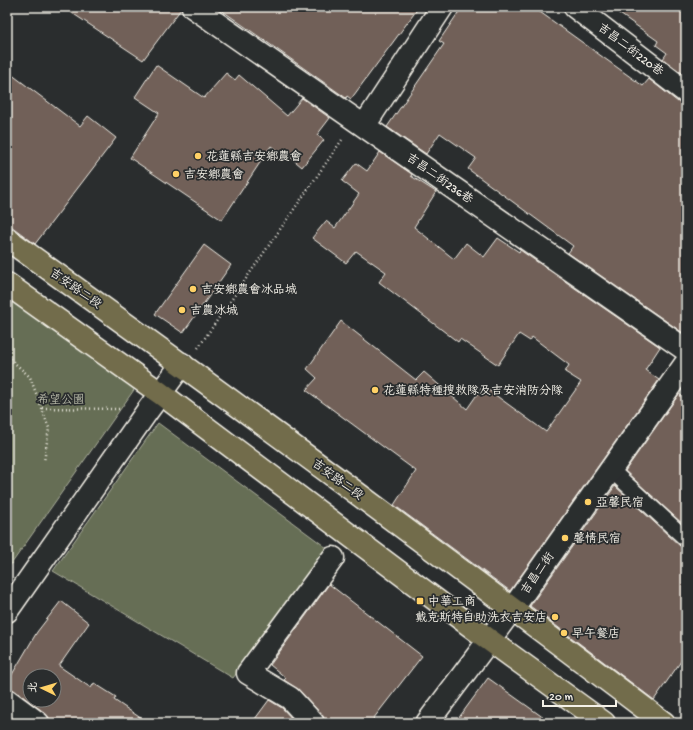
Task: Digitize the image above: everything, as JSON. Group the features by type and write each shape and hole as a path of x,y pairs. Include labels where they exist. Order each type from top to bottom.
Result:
{"main road":[{"name":"吉安路二段","path":"7,239 184,365 512,608 664,723"},
{"path":"7,284 154,401 604,723"}],"street":[{"name":"吉昌二街236巷","path":"193,7 355,130 686,350"},
{"path":"355,130 442,7"},
{"name":"吉昌二街220巷","path":"575,7 686,92"},
{"name":"吉昌二街","path":"427,723 512,608 686,363"},
{"path":"7,611 154,401 184,365"},
{"path":"313,723 290,698 248,673 334,558"},
{"path":"7,700 38,723"}],"lane":[{"path":"610,469 686,539"}],"path":[{"path":"184,365 355,130"},
{"path":"7,356 30,377 49,428 44,462"},
{"path":"42,408 154,401"}],"green space":[{"name":"希望公園","path":"7,294 136,387 7,570"},
{"path":"158,423 331,551 233,678 53,571"}],"building":[{"path":"63,7 181,7 181,9 143,60"},
{"path":"217,7 419,7 351,99 347,96 346,98"},
{"path":"462,7 533,7 643,86 649,79 678,102 686,104 686,335 568,253 573,246 468,169 476,158 440,133 426,154 387,127 444,44 439,41"},
{"path":"610,7 686,7 686,76 663,59 667,53 656,45 658,41"},
{"path":"156,65 204,98 226,73 235,80 239,75 287,116 302,98 330,118 317,135 324,140 302,167 283,151 281,154 271,146 222,220 130,158 159,113 135,97"},
{"path":"7,71 80,126 88,116 116,138 35,244 7,223"},
{"path":"380,152 412,174 411,176 436,192 414,227 454,259 466,243 484,257 498,238 519,252 520,250 660,347 645,370 659,380 510,591 394,505 416,471 306,390 317,378 307,369 341,321 416,380 424,372 467,409 483,386 546,432 581,382 565,372 569,365 532,337 530,341 519,334 498,365 460,339 458,342 379,282 386,272 356,251 346,263 312,238 326,221 335,228 359,194 342,181 356,163 367,171"},
{"name":"吉安鄉農會冰品城","path":"204,245 231,265 183,333 155,314"},
{"path":"679,394 686,399 686,527 625,471"},
{"path":"615,486 680,546 686,548 686,654 654,700 530,606"},
{"path":"329,584 422,656 370,723 325,723 322,715 299,690 284,680 286,678 270,665"},
{"path":"61,601 89,623 59,666 62,668 22,668 22,696 14,690 7,688 7,683 37,632"},
{"path":"62,668 91,688 94,683 116,697 114,700 148,723 50,723 49,718 38,708 62,708"},
{"path":"488,678 551,723 455,723"},
{"path":"269,700 282,708 296,723 252,723"}],"place":[{"name":"花蓮縣吉安鄉農會","path":"198,156"},
{"name":"吉安鄉農會","path":"176,174"},
{"name":"吉安鄉農會冰品城","path":"193,289"},
{"name":"吉農冰城","path":"182,310"},
{"name":"花蓮縣特種搜救隊及吉安消防分隊","path":"375,390"},
{"name":"亞馨民宿","path":"588,502"},
{"name":"馨情民宿","path":"565,538"},
{"name":"中華工商","path":"420,601"},
{"name":"戴克斯特自助洗衣吉安店","path":"555,617"},
{"name":"早午餐店","path":"564,633"}]}
